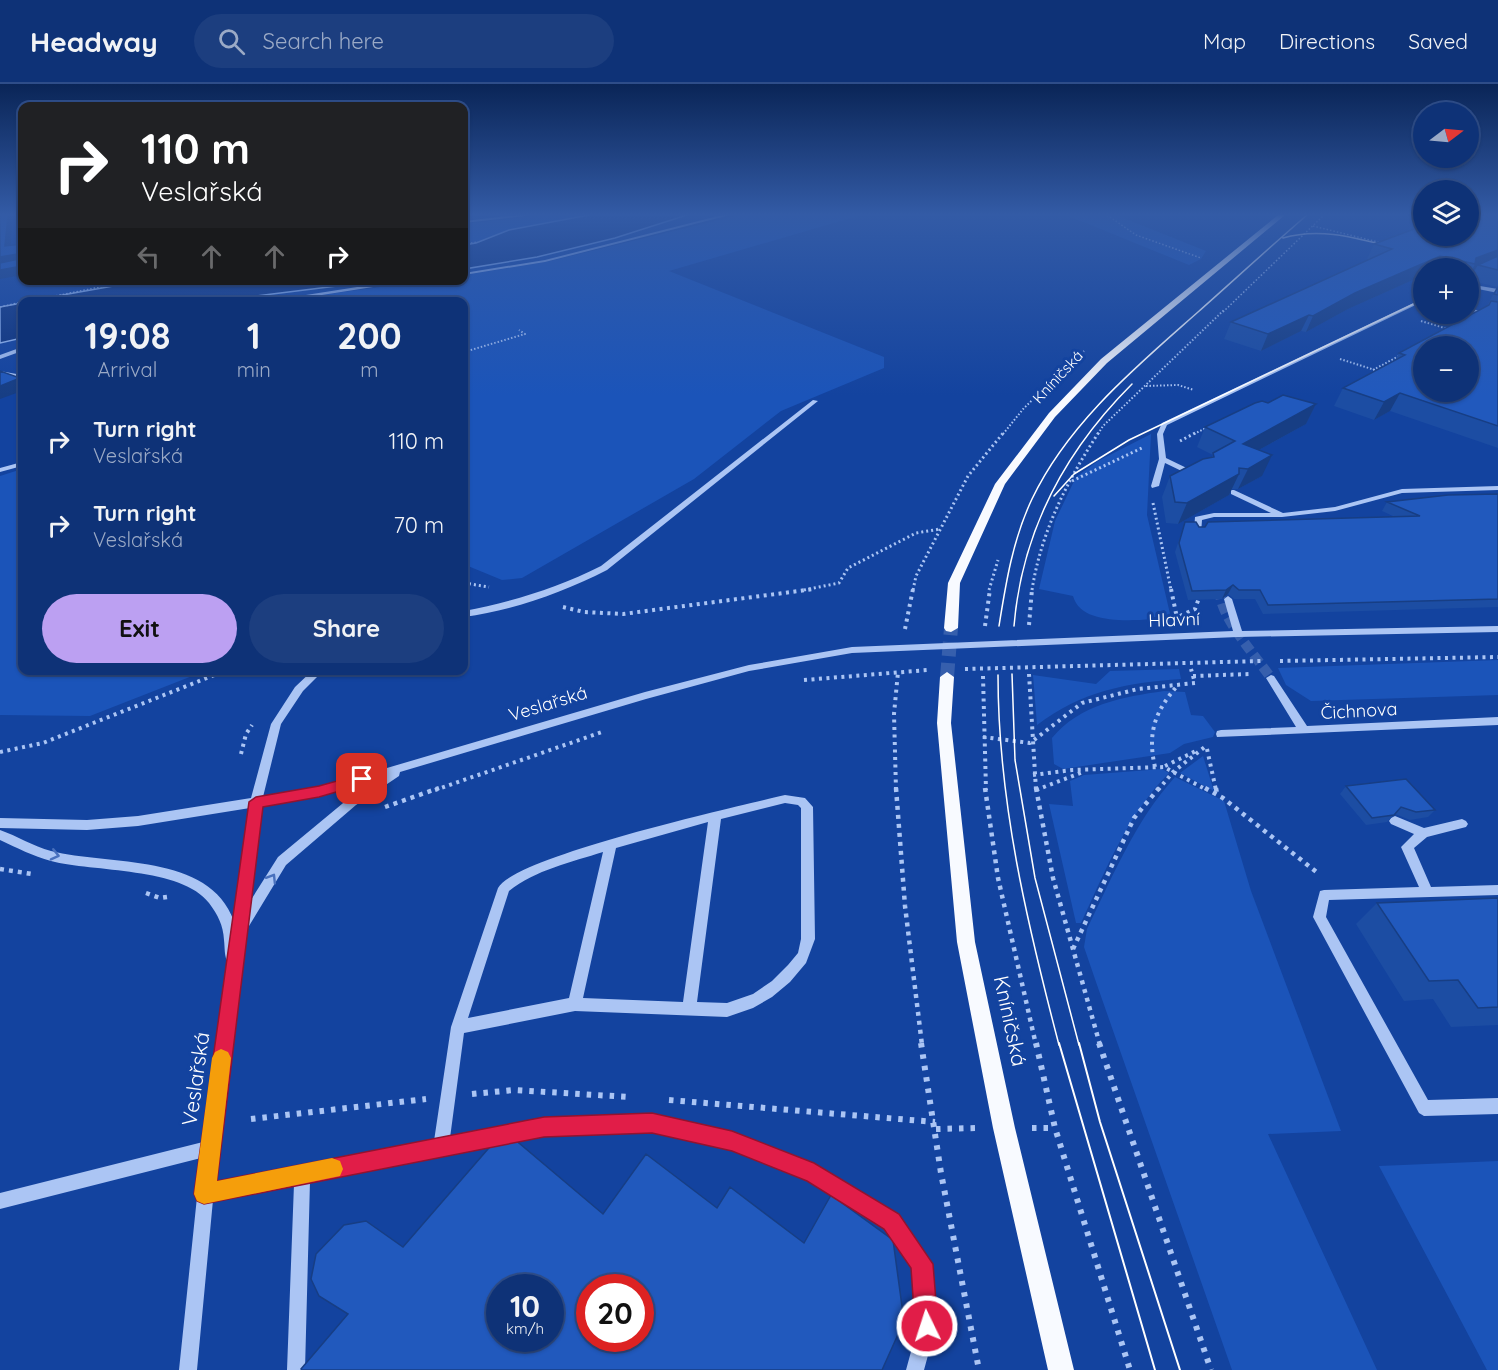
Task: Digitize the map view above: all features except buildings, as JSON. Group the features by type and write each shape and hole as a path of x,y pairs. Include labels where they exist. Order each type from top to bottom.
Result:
{"main road":[{"name":"Kníničská","path":"951,628 954,583 1000,484 1052,415 1104,361 1209,275"},
{"name":"Kníničská","path":"951,673 944,723 966,942 1004,1128 1061,1370"}],"street":[{"path":"298,297 381,285"},
{"path":"1479,287 1498,291"},
{"path":"1155,486 1162,459 1160,434 1164,424 1413,303"},
{"path":"1479,312 1498,317"},
{"path":"0,357 18,351"},
{"path":"0,373 18,376"},
{"path":"468,613 536,599 575,584 604,568 815,401"},
{"path":"1162,459 1200,476"},
{"path":"0,470 18,465"},
{"path":"1198,532 1198,519 1214,515 1282,515 1335,509 1402,491 1498,488"},
{"path":"1234,492 1282,515"},
{"path":"1228,599 1238,634"},
{"name":"Hlavní","path":"852,650 1238,634 1498,629"},
{"name":"Veslařská","path":"0,823 98,824 319,792 749,668 852,650"},
{"path":"256,802 276,724 299,688 313,675"},
{"path":"1271,678 1304,730"},
{"name":"Čichnova","path":"1221,734 1498,721"},
{"path":"241,927 282,861 352,802 405,767"},
{"path":"441,1147 458,1027 504,888 526,873 611,843 785,799 801,801 807,807 808,939 802,960 757,1000 743,1007 727,1010 575,1004 458,1027"},
{"name":"Veslařská","path":"188,1370 204,1194 256,802"},
{"path":"689,1009 715,817"},
{"path":"1395,821 1424,833"},
{"path":"1427,892 1407,847 1424,833 1462,824"},
{"path":"0,835 51,856 158,873 183,879 204,891 224,911 229,926 234,973"},
{"path":"575,1004 611,843"},
{"path":"1498,890 1324,895 1319,916 1424,1108 1498,1106"},
{"path":"204,1194 544,1127 652,1123 732,1141 814,1174 892,1221 922,1264 927,1326 915,1370"},
{"name":"Veslařská","path":"0,1201 210,1148"},
{"path":"296,1370 302,1175"}],"path":[{"path":"1029,626 1029,605 1050,519 1072,482 1078,464 1103,426 1262,275"},
{"path":"49,297 110,285"},
{"path":"0,307 18,303"},
{"path":"1431,324 1449,329 1439,334"},
{"path":"468,351 525,334 519,330"},
{"path":"1316,351 1381,372"},
{"path":"1373,370 1401,354"},
{"path":"1072,482 1135,450 1161,444"},
{"path":"1153,500 1177,617 1194,609 1196,600 1200,597"},
{"path":"468,584 536,599 586,614 629,616 720,600 820,588 839,583 848,568 916,533 940,529"},
{"path":"985,627 986,601 999,560"},
{"path":"1276,661 1498,657"},
{"path":"951,673 1269,661"},
{"path":"983,737 1030,743 1082,703 1104,695 1195,683 1191,669"},
{"path":"801,681 846,675 932,670"},
{"path":"1029,674 1030,743 1035,790 1053,878 1072,951 1127,1130 1211,1370"},
{"path":"1193,676 1254,674"},
{"path":"0,752 43,743 214,675"},
{"path":"983,675 985,785 998,878 1055,1128 1130,1370"},
{"path":"896,679 894,743 906,939 979,1370"},
{"path":"1155,767 1152,755 1154,716 1161,703 1178,685"},
{"path":"379,810 607,730"},
{"path":"1033,775 1164,767 1223,740 1221,734"},
{"path":"1072,951 1134,818 1173,772 1207,746"},
{"path":"1207,746 1218,795"},
{"path":"1164,767 1218,795 1343,894"},
{"path":"1035,790 1087,771"},
{"path":"0,869 44,875"},
{"path":"142,891 160,898 204,891"},
{"path":"251,1119 514,1090 634,1098"},
{"path":"658,1099 936,1126 1004,1128"}],"shaded area":[{"path":"468,275 679,275 884,357 884,368 781,411 694,479 522,578 502,580 468,566 468,297 307,297 395,285 468,285"},
{"path":"119,285 345,285 248,297 51,297"},
{"path":"18,304 18,339 0,343 0,307"},
{"path":"1151,434 1147,515 1171,618 1115,620 1101,618 1088,614 1073,596 1039,589 1055,521 1076,477 1098,461"},
{"path":"18,470 18,675 195,675 90,716 0,715 0,476"},
{"path":"1498,660 1498,695 1311,701 1286,685 1278,668"},
{"path":"1179,669 1181,679 1123,686 1105,691 1071,704 1037,725 1033,675 1096,684 1110,671"},
{"path":"1164,691 1185,692 1191,715 1203,716 1215,732 1213,737 1184,744 1170,753 1063,769 1054,764 1052,738 1076,717 1103,704"},
{"path":"1203,756 1214,791 1180,773"},
{"path":"1162,769 1169,773 1154,789 1129,825 1081,923 1076,923 1049,804 1073,806 1070,781 1084,775"},
{"path":"1175,777 1224,801 1251,891 1341,1131 1268,1134 1377,1370 1232,1370 1084,947 1087,929 1136,830"},
{"path":"1498,1161 1498,1370 1487,1370 1379,1166"}],"tunnel":[{"path":"1220,590 1221,585"},
{"path":"1220,590 1221,599 1231,622 1271,678"},
{"path":"947,677 951,628"}],"tram line":[{"path":"999,626 1015,545 1025,514 1047,471 1084,421 1106,397 1151,353 1239,275"},
{"path":"1054,496 1074,474 1129,440 1413,304"},
{"path":"1014,626 1026,557 1051,494 1086,437 1132,384"},
{"path":"1012,674 1015,760 1035,878 1079,1045"},
{"path":"998,675 999,722 1009,815 1026,908 1059,1045"},
{"path":"1059,1043 1155,1370"},
{"path":"1079,1043 1100,1122 1180,1370"}],"slow traffic":[{"path":"221,1058 204,1194 332,1169"}],"route":[{"path":"362,779 319,792 256,802 247,884 204,1194 544,1127 652,1123 732,1141 814,1174 892,1221 922,1264 927,1326"}]}
